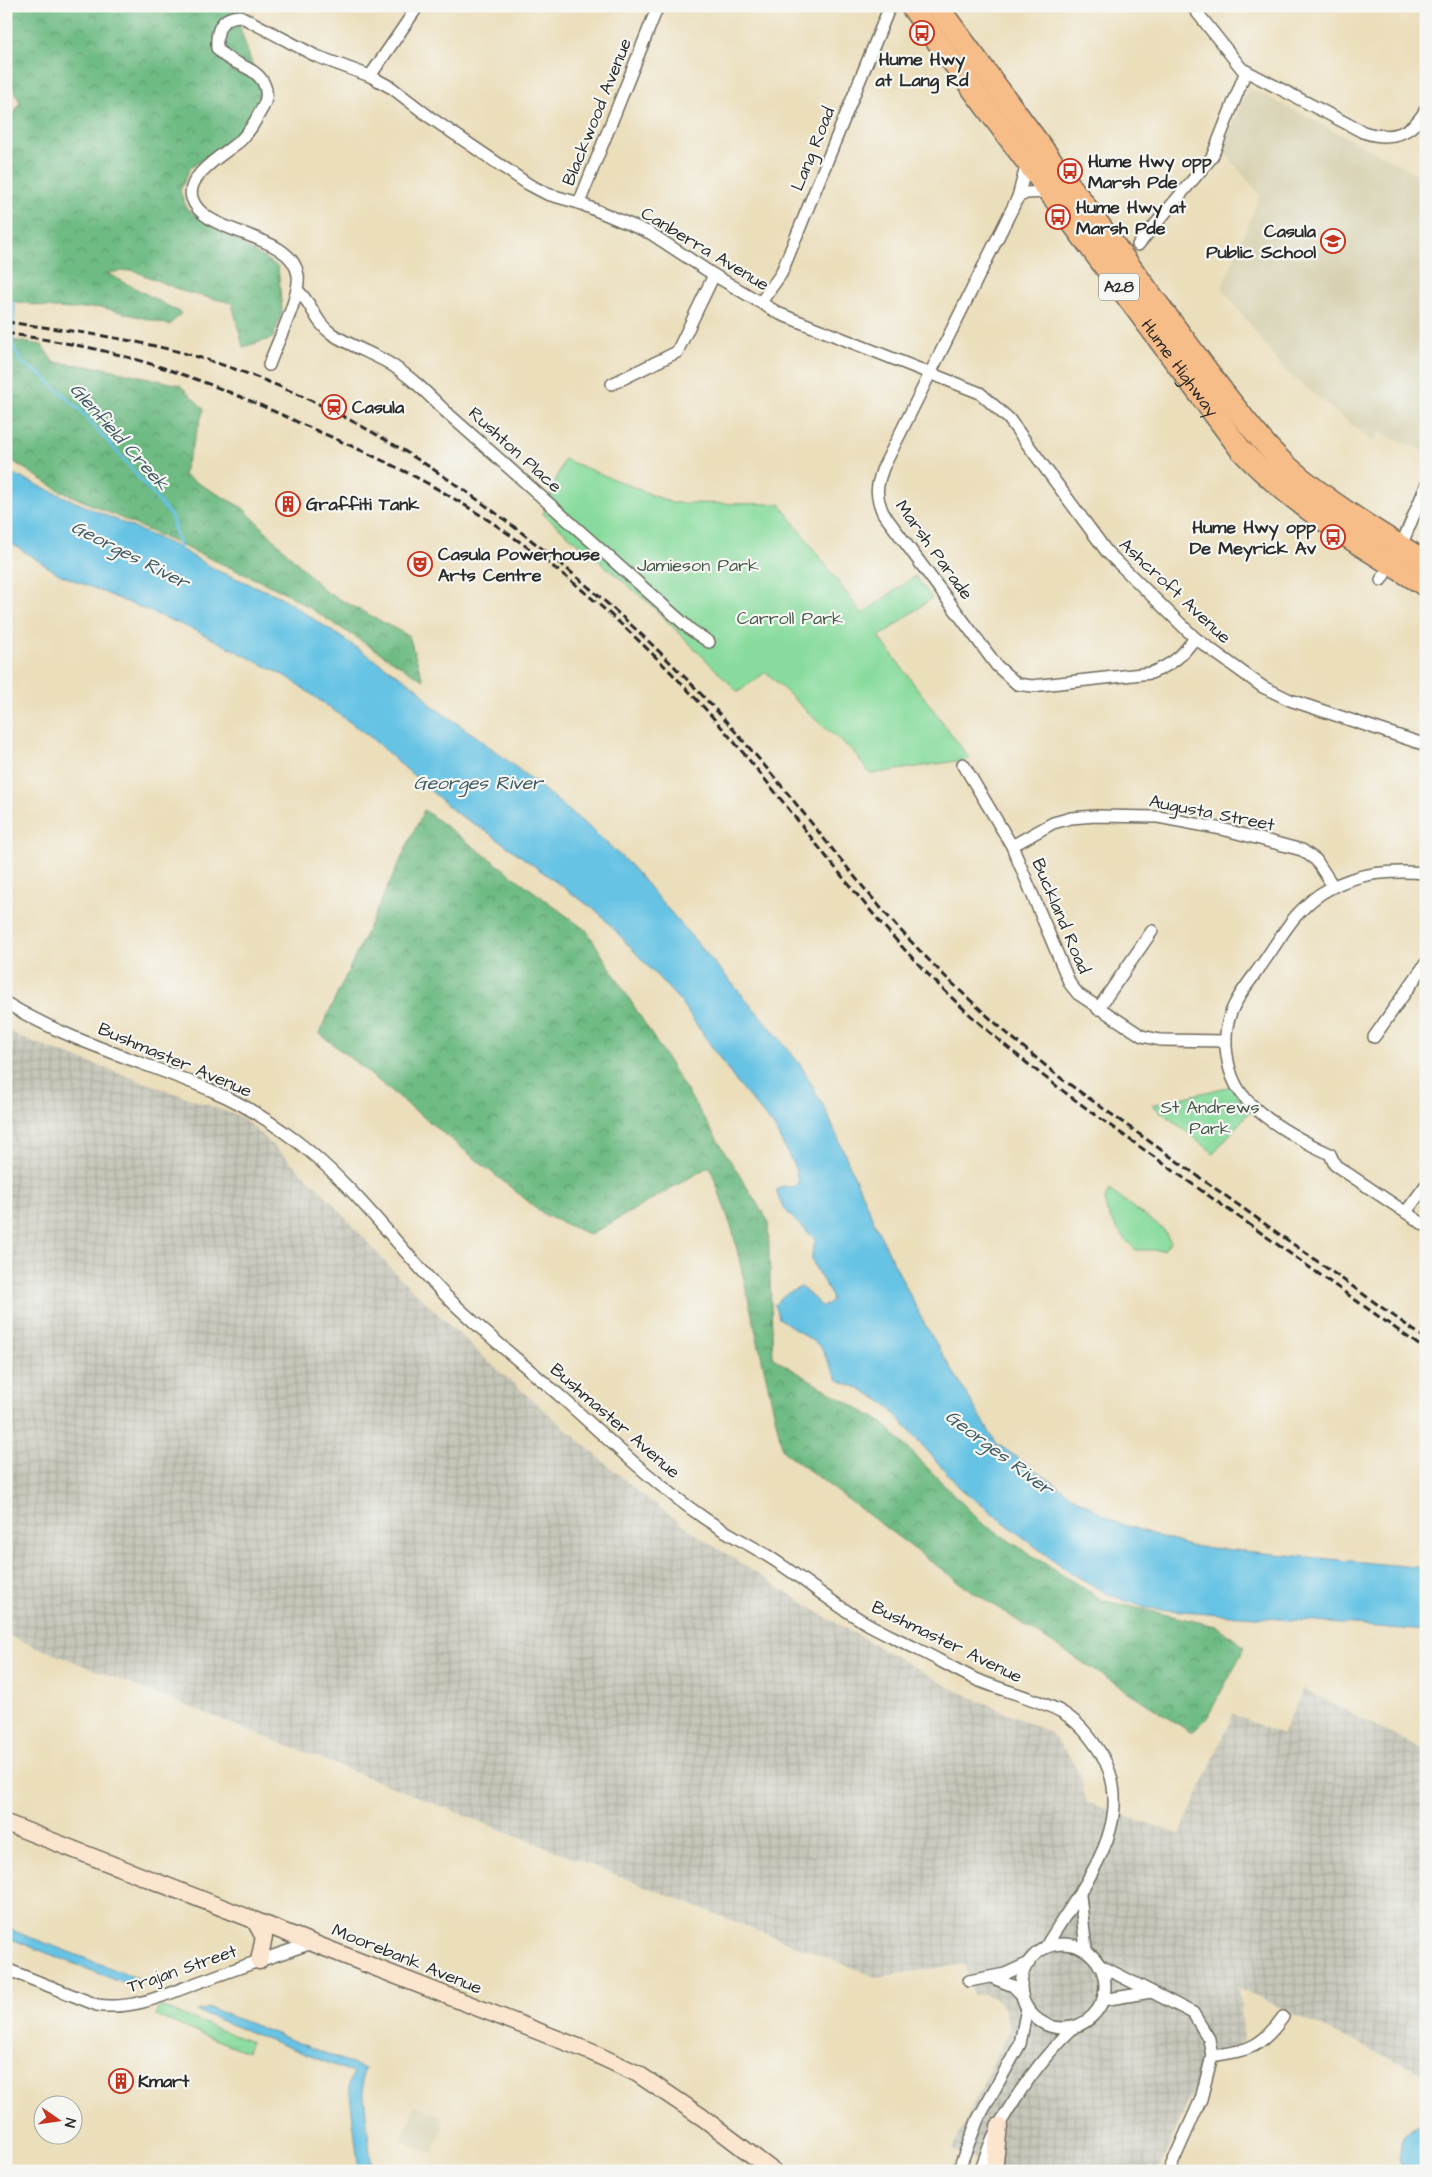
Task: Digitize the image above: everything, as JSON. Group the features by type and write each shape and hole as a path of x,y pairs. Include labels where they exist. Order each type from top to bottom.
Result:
{"highway":[{"name":"Hume Highway","path":"911,6 1241,450 1267,477 1386,573 1426,586"},
{"name":"Hume Highway","path":"937,6 1223,392 1264,444 1288,467 1330,500 1426,562"}],"main road":[{"name":"Moorebank Avenue","path":"6,1823 591,2052 638,2074 702,2117 773,2171"},
{"path":"255,1921 264,1937 259,1961"},
{"path":"994,2171 999,2126"}],"street":[{"path":"370,76 418,6"},
{"name":"Blackwood Avenue","path":"579,203 658,6"},
{"name":"Lang Road","path":"761,302 781,274 890,6"},
{"path":"1192,6 1234,59 1246,71 1363,132 1384,137 1404,133 1413,128 1426,109"},
{"name":"Canberra Avenue","path":"296,290 298,276 294,264 283,252 278,248 242,234 207,215 200,210 192,198 193,184 197,176 247,133 267,101 262,79 220,53 217,48 217,34 225,20 240,16 316,56 370,76 392,88 431,118 528,184 547,194 579,203 650,233 714,275 780,314 931,373"},
{"path":"1138,245 1212,157 1246,71"},
{"name":"Marsh Parade","path":"1027,163 1018,197 883,468 878,484 877,498 883,513 997,666 1017,684 1032,686 1151,673 1168,666 1179,658 1195,638"},
{"path":"1018,197 1026,193 1048,192"},
{"path":"612,384 677,352 714,275"},
{"path":"269,365 296,290"},
{"name":"Rushton Place","path":"296,290 305,296 321,326 332,334 387,362 415,381 445,412 683,623 709,642"},
{"name":"Ashcroft Avenue","path":"931,373 980,393 1009,419 1107,552 1195,638 1256,682 1290,700 1426,745"},
{"path":"1386,573 1401,546 1426,486"},
{"name":"Buckland Road","path":"963,764 1012,846 1070,984 1078,994 1128,1028 1151,1038 1186,1042 1226,1041"},
{"name":"Augusta Street","path":"1012,846 1053,823 1071,818 1095,816 1158,817 1222,829 1302,850 1316,860 1333,886"},
{"path":"1426,873 1387,871 1349,879 1333,886 1310,902 1294,918 1235,1004 1228,1020 1226,1041 1231,1072 1236,1086 1260,1112 1316,1148 1330,1154 1336,1165 1426,1226"},
{"path":"1098,1009 1152,931"},
{"path":"1374,1037 1426,963"},
{"name":"Bushmaster Avenue","path":"6,1003 56,1030 217,1093 274,1125 299,1143 325,1166 449,1299 652,1478 706,1519 775,1560 853,1616 878,1630 972,1677 1061,1712 1078,1725 1092,1739 1104,1758 1113,1781 1114,1814 1109,1836 1080,1895 1062,1918 1045,1948"},
{"path":"1406,1212 1426,1185"},
{"path":"1080,1895 1086,1950"},
{"name":"Trajan Street","path":"6,1969 97,2006 111,2008 128,2006 158,1997 312,1943"},
{"path":"980,2171 999,2126 1044,2058 1074,2028 1087,2022 1097,2012 1104,2000 1106,1986 1103,1972 1099,1965 1086,1950 1072,1945 1058,1944 1045,1948 1033,1956 1022,1981 1022,1995 1027,2008 1035,2018 1047,2026 1060,2029 1074,2028"},
{"path":"969,1981 1005,1974 1029,1963"},
{"path":"1099,1965 1192,2013 1209,2039 1212,2056 1201,2099 1168,2171"},
{"path":"990,1977 1013,1986 1022,1995"},
{"path":"1104,2000 1151,1992"},
{"path":"958,2171 978,2119 1020,2044 1027,2008"},
{"path":"1212,2056 1256,2046 1272,2032 1283,2018"}],"shaded area":[{"name":"Casula Public School","path":"1248,87 1426,178 1424,451 1379,432 1375,443 1285,371 1222,288 1260,195 1222,150"},
{"path":"6,1028 17,1036 51,1049 242,1117 318,1187 396,1274 483,1357 641,1494 712,1545 829,1619 951,1688 1049,1732 1067,1753 1081,1776 1086,1802 1180,1835 1233,1714 1282,1735 1303,1689 1426,1751 1426,2075 1239,1989 1244,2041 1203,2068 1158,2171 1006,2171 952,2150 1009,2029 1005,2009 995,1998 984,1994 973,1995 964,1964 876,1977 6,1635"},
{"path":"415,2105 440,2115 443,2128 432,2153 402,2141"}],"green space":[{"path":"6,6 233,6 261,92 247,122 213,153 190,168 180,191 187,209 278,267 282,311 273,338 243,347 232,303 185,292 132,270 107,273 181,313 170,325 101,307 54,308 6,300 6,129 20,102 6,73"},
{"path":"6,339 42,345 53,362 104,368 180,385 204,409 183,475 243,508 326,592 409,636 423,680 286,593 57,489 6,457"},
{"path":"564,459 672,503 780,504 862,614 915,576 932,598 879,637 970,759 870,774 853,751 818,722 766,672 738,692 649,603 543,514"},
{"path":"424,810 587,931 768,1221 773,1358 883,1423 983,1524 1102,1600 1216,1626 1245,1647 1207,1718 1192,1733 964,1586 783,1451 733,1232 710,1166 590,1235 545,1215 319,1033"},
{"name":"St Andrews Park","path":"1231,1086 1249,1112 1214,1153 1152,1105"},
{"path":"1109,1190 1163,1229 1171,1242 1164,1250 1136,1250 1126,1240 1108,1213 1105,1198"},
{"path":"160,2006 251,2042 247,2052 156,2016"}],"water":[{"name":"Georges River","path":"6,471 175,546 218,571 279,596 419,689 432,706 477,737 527,776 596,833 630,865 802,1067 826,1111 879,1233 924,1323 996,1443 1068,1493 1115,1522 1189,1546 1426,1568 1426,1631 1146,1608 1108,1594 1063,1568 961,1489 886,1404 865,1391 838,1380 820,1346 779,1318 774,1305 784,1295 801,1287 823,1307 832,1300 812,1259 815,1239 791,1216 778,1196 777,1189 783,1186 792,1188 798,1185 796,1170 774,1127 737,1083 680,1001 599,913 489,833 456,813 369,736 289,678 197,631 59,574 6,540"},
{"path":"6,1928 142,1980 128,1985 6,1937"},
{"path":"210,2008 365,2069 362,2077 372,2171 359,2171 349,2085 353,2073 197,2011"},
{"path":"1422,2123 1426,2127 1426,2171 1404,2171 1399,2163 1402,2136"}],"waterway":[{"name":"Glenfield Creek","path":"6,292 14,306 12,344 22,363 43,376 81,411 125,461 171,516 181,552"}],"railway":[{"path":"6,322 106,336 155,346 204,359 249,374 335,412 376,434 416,458 493,511 560,563 616,611 696,688 765,767 883,911 941,973 1000,1027 1062,1079 1426,1339"},
{"path":"6,333 112,353 162,367 234,394 350,445 410,474 461,503 530,549 563,574 625,628 684,686 751,762 877,919 972,1017 1083,1106 1426,1350"}],"place":[{"name":"Hume Hwy at Lang Rd","path":"922,33"},
{"name":"Hume Hwy opp Marsh Pde","path":"1070,171"},
{"name":"Hume Hwy at Marsh Pde","path":"1058,217"},
{"name":"Casula Public School","path":"1333,241"},
{"name":"Casula","path":"334,407"},
{"name":"Graffiti Tank","path":"288,504"},
{"name":"Hume Hwy opp De Meyrick Av","path":"1333,537"},
{"name":"Casula Powerhouse Arts Centre","path":"420,564"},
{"name":"Kmart","path":"121,2081"}],"park label":[{"name":"Jamieson Park","path":"698,565"},
{"name":"Carroll Park","path":"790,618"}]}
